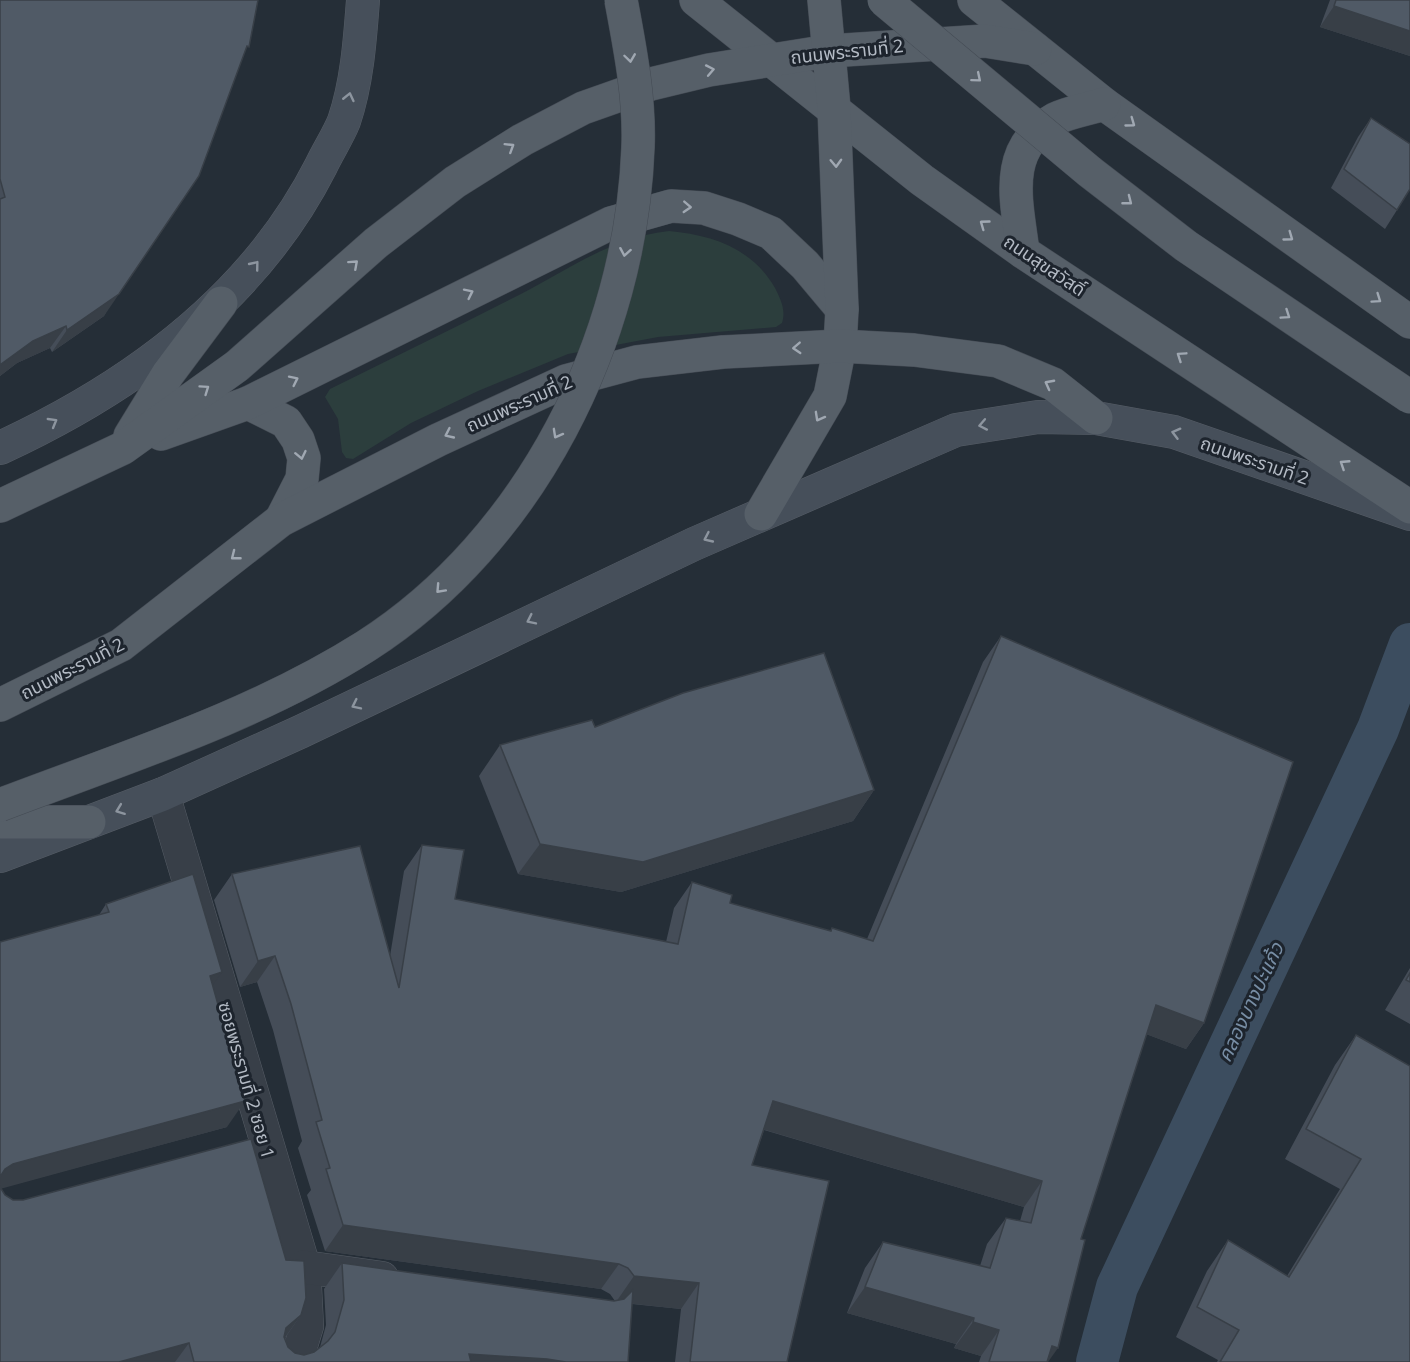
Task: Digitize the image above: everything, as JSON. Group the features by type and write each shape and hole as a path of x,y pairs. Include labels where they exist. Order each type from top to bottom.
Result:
{"main road":[{"path":"123,448 168,375 221,303 279,236 306,195 344,121 359,51 363,0"},
{"path":"0,805 156,746 290,690 367,645 434,596 482,544 522,493 580,391 606,321 625,256 638,147 634,87 621,0"},
{"name":"ถนนสุขสวัสดิ์","path":"696,0 922,180 1023,252 1410,507"},
{"path":"761,514 830,396 840,346 842,309 834,108 824,0"},
{"path":"884,0 1090,172 1186,246 1410,397"},
{"path":"974,0 1104,104 1410,322"},
{"name":"ถนนพระรามที่ 2","path":"0,506 123,448 237,366 376,243 455,182 522,140 583,108 651,84 710,69 829,51 985,41 1035,49"},
{"path":"1023,252 1015,178 1019,160 1027,143 1055,119 1104,104"},
{"path":"123,448 248,403 611,223 671,206 704,208 771,233 805,265 842,309"},
{"path":"0,448 43,428 131,377 221,303"},
{"name":"ถนนพระรามที่ 2","path":"0,705 121,645 281,520 438,440 566,381 637,362 723,352 840,346 914,350 998,361 1053,384 1096,418"},
{"path":"248,403 286,422 298,440 304,458 302,479 281,520"},
{"name":"ถนนพระรามที่ 2","path":"0,856 163,794 300,732 577,598 761,514 956,430 1038,417 1096,418 1174,432 1410,514"},
{"path":"0,822 89,822"}],"street":[{"name":"ซอยพระรามที่ 2 ซอย 1","path":"163,794 252,1140 303,1267 307,1326 299,1352 285,1362"},
{"path":"303,1267 410,1282"}],"shaded area":[{"path":"669,231 715,240 743,253 766,274 775,288 783,309 782,323 776,327 658,337 568,354 478,391 411,423 353,459 346,458 342,452 338,419 325,397 330,389 519,295 609,247 648,234"}],"building":[{"path":"0,0 258,0 249,47 247,46 199,176 119,294 67,330 66,326 33,341 0,365 0,199 5,197 0,179"},
{"path":"1336,0 1410,0 1410,31 1334,6"},
{"path":"1371,118 1410,144 1410,189 1397,210 1344,169"},
{"path":"1001,636 1293,762 1204,1023 1156,1005 1081,1239 1085,1240 1058,1348 1052,1346 1047,1362 989,1362 999,1330 973,1322 974,1318 865,1287 883,1242 990,1268 1006,1218 1031,1223 1042,1181 773,1101 752,1165 829,1181 787,1362 690,1362 699,1283 634,1276 628,1268 619,1264 343,1225 326,1169 330,1168 316,1122 322,1120 291,1004 275,956 258,961 232,874 360,846 399,988 422,845 464,850 455,899 678,944 692,882 732,895 730,903 831,931 832,928 873,941"},
{"path":"824,653 874,790 643,862 540,844 500,745 592,720 595,727 683,693"},
{"path":"193,874 222,972 210,976 245,1101 13,1164 5,1169 0,1177 0,942 109,912 106,904"},
{"path":"1356,1035 1410,1066 1410,1362 1220,1362 1239,1330 1197,1307 1228,1240 1289,1277 1361,1159 1306,1129"},
{"path":"251,1139 286,1260 304,1261 306,1298 301,1315 286,1328 284,1337 288,1347 295,1353 304,1355 314,1352 335,1332 344,1300 342,1263 614,1301 624,1299 633,1290 628,1362 566,1362 469,1354 471,1362 194,1362 189,1343 119,1362 0,1362 0,1187 5,1195 13,1200 23,1200"}],"waterway":[{"name":"คลองบางปะแก้ว","path":"1097,1362 1117,1287 1378,729 1410,644"}]}
